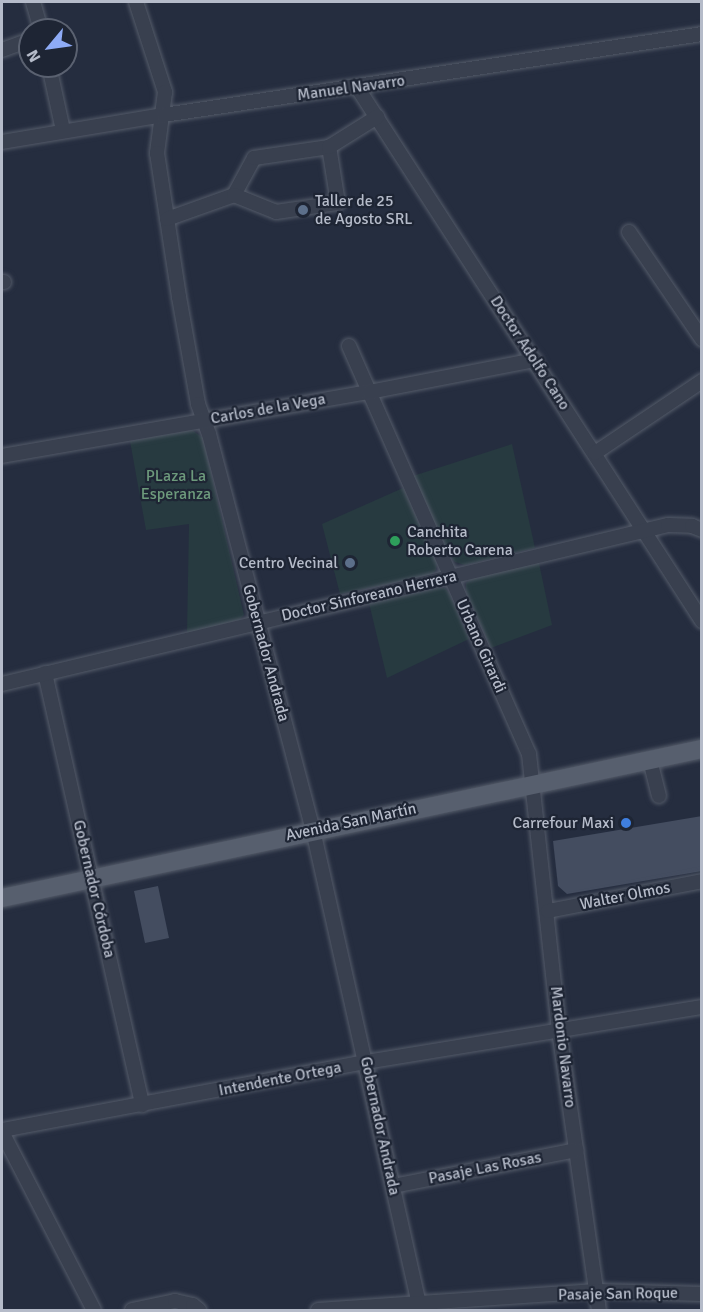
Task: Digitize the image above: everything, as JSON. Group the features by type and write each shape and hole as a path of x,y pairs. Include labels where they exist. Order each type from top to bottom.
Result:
{"main road":[{"name":"Avenida San Martín","path":"2,898 702,749"}],"street":[{"path":"33,2 38,18"},
{"name":"Gobernador Andrada","path":"136,2 165,92 164,115 157,153 180,308 198,404 313,830 419,1305"},
{"name":"Manuel Navarro","path":"2,142 63,130 702,34"},
{"path":"2,50 18,44"},
{"path":"52,78 63,130"},
{"name":"Doctor Adolfo Cano","path":"357,87 702,621"},
{"path":"167,219 234,195 254,158 329,147 377,117"},
{"path":"234,195 276,213 338,203 329,147"},
{"path":"629,232 702,339"},
{"name":"Urbano Girardi","path":"349,346 529,754 534,783"},
{"name":"Carlos de la Vega","path":"2,456 369,392 535,360"},
{"path":"595,453 702,381"},
{"name":"Doctor Sinforeano Herrera","path":"2,684 668,525 692,526 702,530"},
{"name":"Gobernador Córdoba","path":"45,673 142,1106"},
{"path":"650,760 659,796"},
{"name":"Mardonio Navarro","path":"534,783 559,1030 599,1311"},
{"name":"Walter Olmos","path":"548,911 702,881"},
{"name":"Intendente Ortega","path":"2,1131 366,1062 702,1007"},
{"path":"2,1131 94,1311"},
{"name":"Pasaje Las Rosas","path":"393,1186 577,1150"},
{"name":"Pasaje San Roque","path":"318,1311 419,1305 446,1307 596,1291 702,1294"},
{"path":"132,1311 175,1301 193,1305 199,1311"}],"green space":[{"name":"PLaza La Esperanza","path":"192,430 203,438 244,615 239,620 187,633 189,524 146,530 130,441"},
{"path":"512,444 535,548 465,565 455,562 449,556 413,476"},
{"path":"403,488 437,563 436,570 431,575 340,594 322,524"},
{"path":"539,563 552,625 491,648 466,592 466,583 473,578"},
{"path":"445,588 449,593 469,639 387,678 369,603"}],"building":[{"path":"702,816 702,871 567,894 558,886 553,841"},
{"path":"158,886 169,938 145,943 134,891"}],"place":[{"name":"Taller de 25 de Agosto SRL","path":"303,210"},
{"name":"Canchita Roberto Carena","path":"395,541"},
{"name":"Centro Vecinal","path":"350,563"},
{"name":"Carrefour Maxi","path":"626,823"}]}
